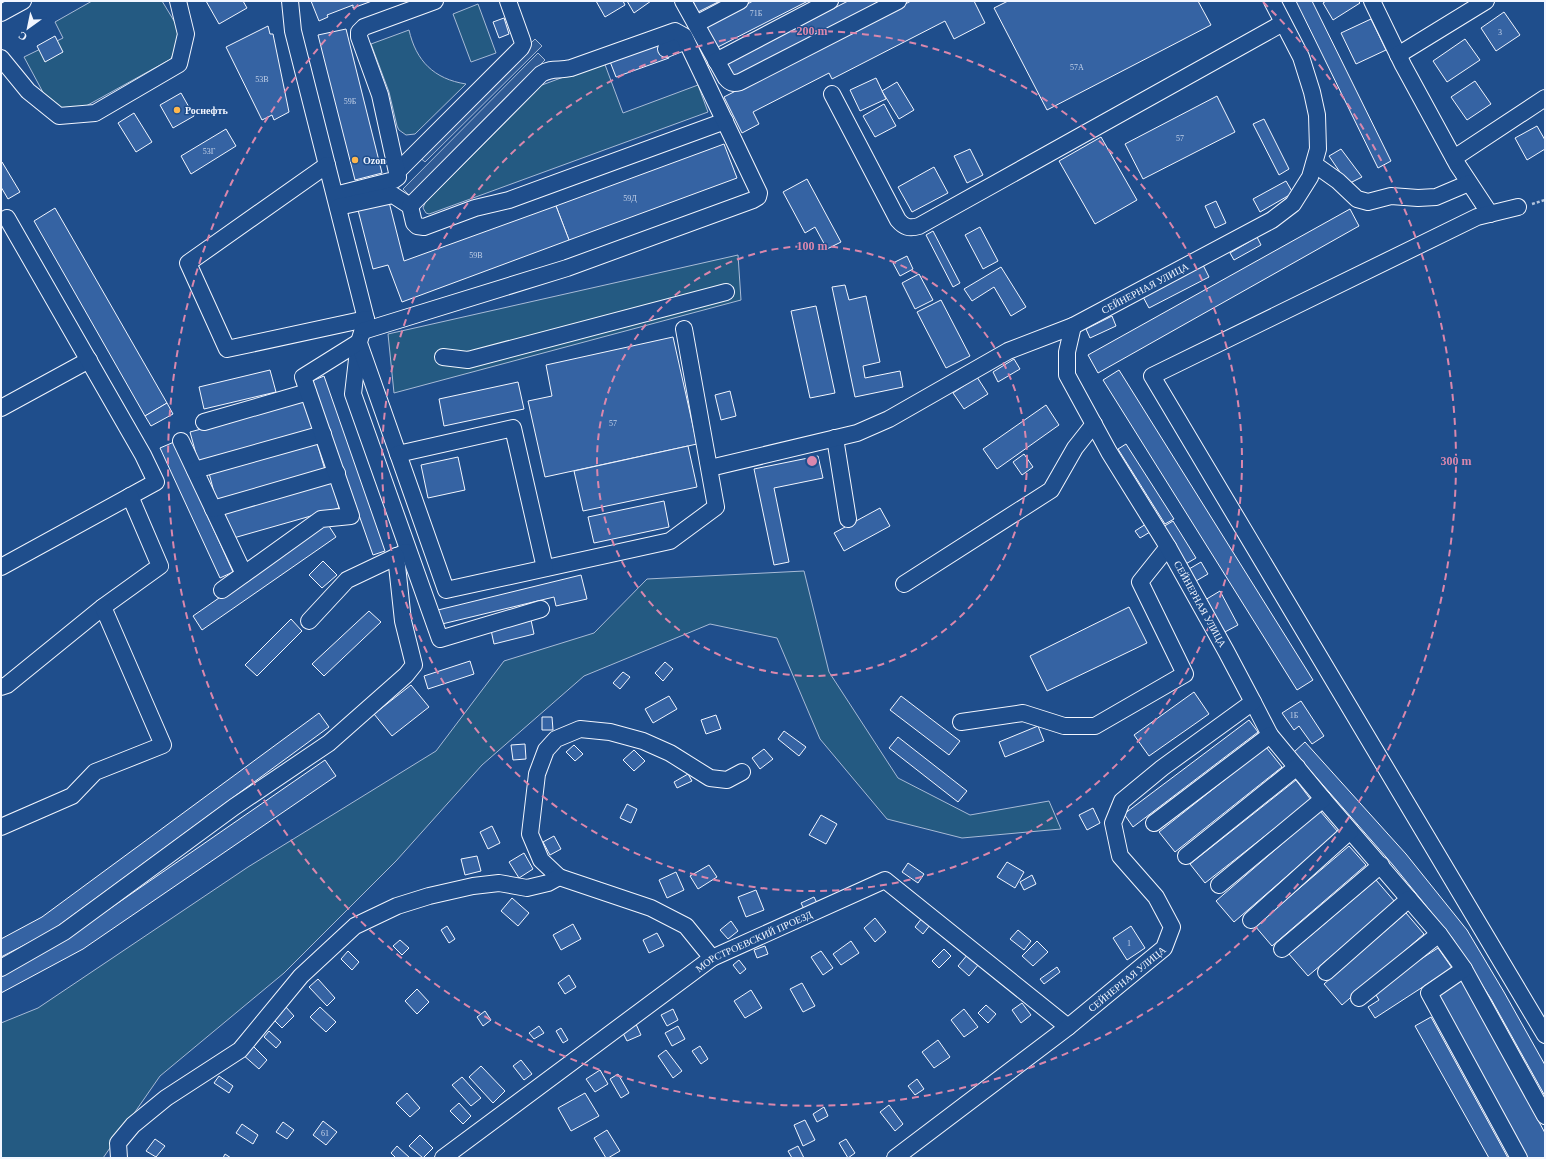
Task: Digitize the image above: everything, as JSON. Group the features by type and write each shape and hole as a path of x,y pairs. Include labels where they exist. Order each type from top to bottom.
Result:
{"street":[{"path":"1,13 23,1"},
{"path":"1,58 28,91 59,116 95,114 179,64 186,34 178,1"},
{"path":"290,1 293,31 337,201 363,331 398,454 446,590 670,541 716,507 684,328"},
{"path":"337,201 397,179 398,177 398,171 380,95 359,37 359,32 364,27 435,1"},
{"path":"398,171 521,48 523,44 522,40 508,1"},
{"path":"684,1 716,61 729,82 734,84 898,1"},
{"path":"696,24 740,1"},
{"path":"716,61 830,1"},
{"name":"СЕЙНЕРНАЯ УЛИЦА","path":"895,1158 1068,1027 1164,948 1172,927 1156,897 1120,856 1113,823 1122,801 1162,768 1253,702 1168,547 1109,452 1067,375 1067,352 1073,326 1272,220 1293,204 1310,177 1318,149 1317,115 1312,92 1300,57 1272,1"},
{"path":"1372,1 1398,55 1454,158 1490,214"},
{"path":"1398,55 1486,1"},
{"path":"832,94 898,220 903,226 911,228 919,226 1282,23"},
{"path":"327,165 188,263 227,349 363,331 567,268 754,200 758,197 759,193 758,188 686,41 680,32 676,30 571,68 564,70 548,70 541,74 410,206"},
{"path":"666,49 686,41"},
{"path":"1454,158 1545,98"},
{"path":"337,201 393,194 410,206 414,223 420,228 475,208 509,200 725,121"},
{"path":"1314,164 1338,181 1357,199 1368,202 1392,196 1418,198 1436,197 1469,182"},
{"path":"1518,207 1477,216 1152,376 1545,1035"},
{"path":"1,567 156,482 143,455 7,218"},
{"path":"443,357 468,360 726,292"},
{"path":"710,468 857,433 889,419 1008,352 1073,326"},
{"path":"222,590 321,519 352,516 303,377 363,331"},
{"path":"363,331 353,394 403,553 440,639 541,609"},
{"path":"1,408 89,360"},
{"path":"204,422 308,392"},
{"path":"904,584 1051,490 1075,448 1094,424"},
{"path":"398,454 514,428 545,568"},
{"path":"195,470 323,434"},
{"path":"835,438 848,519"},
{"path":"181,441 244,574"},
{"path":"213,509 337,473"},
{"path":"1,688 7,685 103,607 160,566 130,496"},
{"path":"961,722 1023,713 1064,726 1095,726 1185,674 1140,582 1168,547"},
{"path":"309,621 347,580 403,553"},
{"path":"1,968 64,932 234,807 329,743 406,675 414,665 403,621 403,553"},
{"path":"1,827 72,796 95,772 163,745 103,607"},
{"path":"1253,702 1270,735 1439,934 1464,969 1545,1116"},
{"path":"712,958 686,926 651,908 559,877 541,860 530,834 537,774 546,750 556,739 580,729 610,732 643,741 663,750 710,778 727,780 742,772"},
{"path":"1154,823 1270,735"},
{"path":"1186,856 1297,767"},
{"path":"1219,885 1323,799"},
{"path":"1250,920 1350,831"},
{"path":"1282,949 1381,865"},
{"path":"119,1158 118,1143 133,1125 166,1098 240,1050 301,976 355,926 397,906 429,896 473,886 499,883 527,888 548,883 559,877"},
{"name":"МОРСТРОЕВСКИЙ ПРОЕЗД","path":"443,1158 712,958 885,880 1068,1027"},
{"path":"1326,972 1409,899"},
{"path":"1358,998 1439,934"},
{"path":"1464,969 1429,993 1519,1158"}],"shaded area":[{"path":"92,1 162,1 182,34 171,59 77,111 60,108 45,96 24,57 63,38 55,22"},
{"path":"478,4 496,53 471,62 453,14"},
{"path":"409,30 416,51 428,67 445,78 466,84 415,134 406,135 399,130 397,126 389,92 371,44"},
{"path":"535,39 542,46 425,162 418,156"},
{"path":"538,53 545,60 410,196 403,189"},
{"path":"604,62 623,113 698,85 708,112 432,213 426,213 423,208 425,203 542,85"},
{"path":"738,255 741,300 394,393 388,334"},
{"path":"804,571 829,672 898,778 970,815 1049,801 1061,829 962,838 887,819 820,739 777,638 710,624 584,676 482,765 396,861 284,973 160,1076 103,1158 1,1158 1,1023 38,1008 248,867 436,751 504,661 594,633 647,579"}],"building":[{"path":"206,1 243,1 247,8 219,24"},
{"path":"311,1 372,1 353,8 353,5 327,15 328,17 319,21"},
{"path":"596,1 623,1 625,5 605,17"},
{"path":"627,1 651,1 634,13"},
{"path":"693,1 720,1 698,12"},
{"path":"753,1 808,1 716,48 705,26"},
{"path":"848,1 882,1 732,78 725,64"},
{"path":"911,1 974,1 985,23 954,39 945,21 832,79 829,73 753,112 759,124 742,133 724,97"},
{"path":"1008,1 1198,1 1211,25 1047,110 994,8"},
{"path":"1296,1 1312,1 1391,161 1378,168"},
{"path":"1326,1 1358,1 1360,3 1333,20 1323,3"},
{"path":"1504,12 1520,35 1496,51 1481,28"},
{"path":"504,18 509,34 499,38 493,22"},
{"path":"1371,19 1386,50 1356,64 1341,33"},
{"path":"268,26 270,34 273,34 289,112 274,120 272,115 262,120 226,47"},
{"path":"346,29 382,173 355,180 318,35"},
{"path":"55,36 63,52 45,62 37,46"},
{"path":"1465,39 1480,60 1447,82 1433,61"},
{"path":"662,40 669,58 616,77 609,59"},
{"path":"876,78 886,99 860,111 850,90"},
{"path":"1475,81 1491,104 1467,120 1451,97"},
{"path":"897,82 914,110 899,119 882,91"},
{"name":"Роснефть","path":"181,93 194,116 173,128 160,105"},
{"path":"1217,96 1235,132 1143,179 1125,144"},
{"path":"884,104 896,126 875,137 863,116"},
{"path":"134,113 152,142 136,152 118,123"},
{"path":"1264,119 1289,169 1279,175 1253,124"},
{"path":"1537,126 1545,140 1545,149 1527,160 1515,138"},
{"path":"226,129 236,146 191,174 181,156"},
{"path":"1101,137 1137,200 1095,224 1059,161"},
{"path":"724,144 737,178 569,240 556,206"},
{"path":"970,149 983,175 967,183 954,156"},
{"path":"1341,149 1362,177 1348,184 1329,156"},
{"path":"1,162 20,192 8,199 1,187"},
{"path":"934,167 948,193 912,212 898,187"},
{"path":"807,179 841,242 827,249 815,227 805,233 783,192"},
{"path":"1286,181 1293,193 1260,212 1253,199"},
{"path":"1216,201 1226,223 1215,228 1205,206"},
{"path":"389,202 404,261 556,206 569,240 402,302 388,265 373,269 358,210"},
{"path":"55,208 167,403 145,416 34,221"},
{"path":"1350,209 1359,226 1098,373 1088,355"},
{"path":"980,227 998,261 983,269 965,235"},
{"path":"933,231 960,283 953,287 926,235"},
{"path":"1257,237 1261,245 1234,260 1230,253"},
{"path":"907,256 913,269 900,276 893,263"},
{"path":"1202,263 1209,277 1149,308 1142,295"},
{"path":"1001,267 1026,307 1011,316 994,287 972,301 964,289"},
{"path":"919,274 933,300 915,309 902,283"},
{"path":"845,285 849,300 866,296 880,362 863,366 865,378 900,371 903,387 855,397 832,287"},
{"path":"941,300 970,356 946,368 917,312"},
{"path":"816,306 835,393 810,398 791,311"},
{"path":"1112,316 1116,326 1090,338 1086,329"},
{"path":"673,337 697,444 545,477 528,401 552,396 546,365"},
{"path":"1014,359 1020,369 998,382 993,372"},
{"path":"270,370 276,392 204,409 199,387"},
{"path":"1119,370 1313,680 1297,690 1103,380"},
{"path":"324,376 385,551 373,555 312,381"},
{"path":"977,377 988,394 964,409 953,393"},
{"path":"518,382 524,409 444,426 439,399"},
{"path":"730,391 736,416 721,420 715,395"},
{"path":"306,401 314,429 198,461 190,432"},
{"path":"167,403 173,414 151,426 145,416"},
{"path":"1046,405 1059,425 997,469 983,449"},
{"path":"174,442 233,572 220,578 160,448"},
{"path":"317,443 325,470 216,500 209,473"},
{"path":"1126,444 1174,519 1165,524 1118,449"},
{"path":"688,446 697,487 583,511 574,471"},
{"path":"1024,454 1033,467 1022,475 1013,462"},
{"path":"818,456 823,478 774,488 789,562 774,565 754,469"},
{"path":"458,457 465,490 428,498 421,465"},
{"path":"332,481 339,508 230,539 222,512"},
{"path":"664,501 669,527 594,543 588,517"},
{"path":"880,508 890,526 844,551 834,533"},
{"path":"1173,521 1196,558 1184,565 1161,528"},
{"path":"327,523 336,537 202,630 193,616"},
{"path":"1146,524 1150,532 1140,538 1135,531"},
{"path":"323,561 337,575 322,588 309,575"},
{"path":"1201,562 1208,574 1196,581 1189,569"},
{"path":"581,575 587,599 556,606 554,597 442,624 438,610"},
{"path":"1220,591 1238,625 1223,633 1205,600"},
{"path":"1129,607 1147,643 1047,691 1030,656"},
{"path":"369,611 381,622 324,676 312,664"},
{"path":"291,619 302,631 257,676 245,665"},
{"path":"531,620 534,634 494,644 491,630"},
{"path":"470,661 474,674 428,689 424,676"},
{"path":"665,662 673,669 663,681 655,673"},
{"path":"623,672 630,677 620,689 613,683"},
{"path":"411,685 429,707 392,736 374,714"},
{"path":"1194,692 1209,714 1149,756 1134,735"},
{"path":"669,696 677,709 653,723 645,709"},
{"path":"901,696 960,741 949,755 890,710"},
{"path":"1301,701 1324,736 1312,744 1299,726 1294,730 1282,713"},
{"path":"319,713 329,727 50,932 1,957 1,939 42,917"},
{"path":"716,715 721,729 706,734 701,720"},
{"path":"542,717 552,717 553,730 542,730"},
{"path":"1249,720 1258,732 1133,827 1124,814"},
{"path":"1038,726 1044,741 1005,757 999,742"},
{"path":"784,731 806,747 799,756 778,739"},
{"path":"898,737 967,791 958,802 889,748"},
{"path":"1305,742 1406,854 1467,930 1545,1065 1545,1096 1491,999 1453,939 1393,865 1294,752"},
{"path":"525,744 526,759 513,760 511,745"},
{"path":"574,745 583,754 575,761 566,752"},
{"path":"1266,747 1282,767 1175,852 1159,832"},
{"path":"764,749 773,759 760,769 752,758"},
{"path":"634,750 645,761 634,771 623,760"},
{"path":"325,760 336,776 83,949 1,993 1,972 73,934"},
{"path":"688,774 692,781 677,788 674,782"},
{"path":"1296,780 1311,800 1205,883 1190,864"},
{"path":"627,804 637,809 631,823 620,818"},
{"path":"1093,808 1100,823 1087,830 1079,815"},
{"path":"1320,811 1338,832 1234,922 1216,901"},
{"path":"821,815 837,824 826,844 809,835"},
{"path":"492,826 500,843 488,849 480,832"},
{"path":"554,836 561,849 550,855 543,842"},
{"path":"1349,846 1366,865 1272,946 1255,926"},
{"path":"524,853 533,869 519,878 509,862"},
{"path":"477,856 481,871 465,875 461,859"},
{"path":"1007,862 1024,872 1015,888 997,877"},
{"path":"908,863 924,874 918,883 902,872"},
{"path":"709,865 717,877 698,889 690,876"},
{"path":"676,872 684,890 667,898 659,880"},
{"path":"1032,875 1036,884 1024,890 1020,882"},
{"path":"1376,880 1395,902 1308,976 1289,954"},
{"path":"756,890 764,910 746,917 738,897"},
{"path":"814,897 818,905 805,911 801,903"},
{"path":"512,898 529,913 518,926 501,911"},
{"path":"1406,913 1424,934 1342,1005 1324,984"},
{"path":"875,918 886,932 875,942 864,928"},
{"path":"922,918 930,925 923,934 915,927"},
{"path":"731,921 738,931 728,939 720,930"},
{"path":"573,924 581,939 561,950 553,935"},
{"path":"447,926 455,939 449,943 441,930"},
{"path":"1131,926 1145,948 1127,960 1113,938"},
{"path":"1018,930 1031,941 1024,950 1010,939"},
{"path":"657,933 664,946 649,953 643,940"},
{"path":"400,940 409,948 402,955 393,946"},
{"path":"851,941 859,953 841,965 833,954"},
{"path":"1037,941 1048,952 1033,966 1022,956"},
{"path":"765,946 768,954 757,958 754,950"},
{"path":"1438,948 1452,968 1375,1018 1368,1007 1379,1000 1373,990"},
{"path":"944,949 951,956 939,968 932,961"},
{"path":"348,951 359,962 352,970 341,959"},
{"path":"821,951 833,968 823,975 811,957"},
{"path":"968,954 979,964 969,976 958,966"},
{"path":"739,960 746,969 740,974 733,965"},
{"path":"1057,967 1060,972 1044,984 1040,979"},
{"path":"569,975 576,987 565,994 558,983"},
{"path":"318,979 335,998 327,1006 309,987"},
{"path":"1462,980 1545,1133 1545,1158 1527,1158 1437,993"},
{"path":"802,983 815,1006 803,1012 790,989"},
{"path":"417,989 429,1002 417,1014 405,1001"},
{"path":"751,990 762,1008 745,1018 734,1001"},
{"path":"1022,1003 1031,1015 1021,1023 1012,1010"},
{"path":"986,1005 996,1014 988,1023 978,1013"},
{"path":"285,1006 294,1016 282,1028 273,1019"},
{"path":"320,1007 336,1022 326,1032 310,1017"},
{"path":"673,1009 678,1020 667,1026 661,1015"},
{"path":"964,1009 978,1027 964,1037 951,1020"},
{"path":"485,1011 491,1020 483,1026 477,1017"},
{"path":"1431,1017 1508,1158 1489,1158 1415,1026"},
{"path":"635,1022 641,1035 627,1041 621,1029"},
{"path":"539,1026 544,1033 534,1039 529,1033"},
{"path":"678,1026 685,1039 672,1046 665,1033"},
{"path":"561,1028 568,1040 563,1043 556,1031"},
{"path":"269,1031 281,1042 276,1048 264,1037"},
{"path":"938,1040 950,1057 934,1068 922,1052"},
{"path":"251,1044 267,1060 259,1069 242,1054"},
{"path":"700,1046 708,1059 701,1064 692,1051"},
{"path":"666,1050 682,1071 673,1078 658,1056"},
{"path":"521,1060 532,1074 524,1080 513,1066"},
{"path":"481,1066 505,1091 493,1103 469,1077"},
{"path":"600,1070 608,1084 595,1092 586,1079"},
{"path":"618,1074 629,1093 621,1098 610,1079"},
{"path":"219,1076 233,1086 229,1093 214,1083"},
{"path":"462,1077 481,1098 471,1106 452,1085"},
{"path":"917,1079 924,1089 915,1095 908,1086"},
{"path":"407,1093 420,1108 410,1117 396,1103"},
{"path":"585,1093 599,1116 571,1131 558,1108"},
{"path":"459,1103 471,1116 463,1124 450,1111"},
{"path":"889,1105 903,1124 895,1131 880,1112"},
{"path":"824,1107 828,1116 817,1122 813,1114"},
{"path":"805,1120 815,1140 803,1146 794,1125"},
{"path":"323,1121 337,1132 326,1145 313,1135"},
{"path":"283,1122 294,1130 287,1139 276,1132"},
{"path":"242,1124 258,1135 253,1144 236,1133"},
{"path":"607,1130 620,1151 606,1158 594,1138"},
{"path":"420,1135 433,1148 423,1158 409,1146"},
{"path":"155,1139 165,1146 156,1157 146,1151"},
{"path":"846,1139 855,1153 848,1158 839,1143"},
{"path":"397,1146 410,1158 396,1158 391,1153"},
{"path":"798,1146 804,1158 792,1158 788,1151"},
{"path":"225,1154 231,1158 223,1158"}],"place":[{"name":"Роснефть","path":"177,110"},
{"name":"Ozon","path":"355,160"}]}
